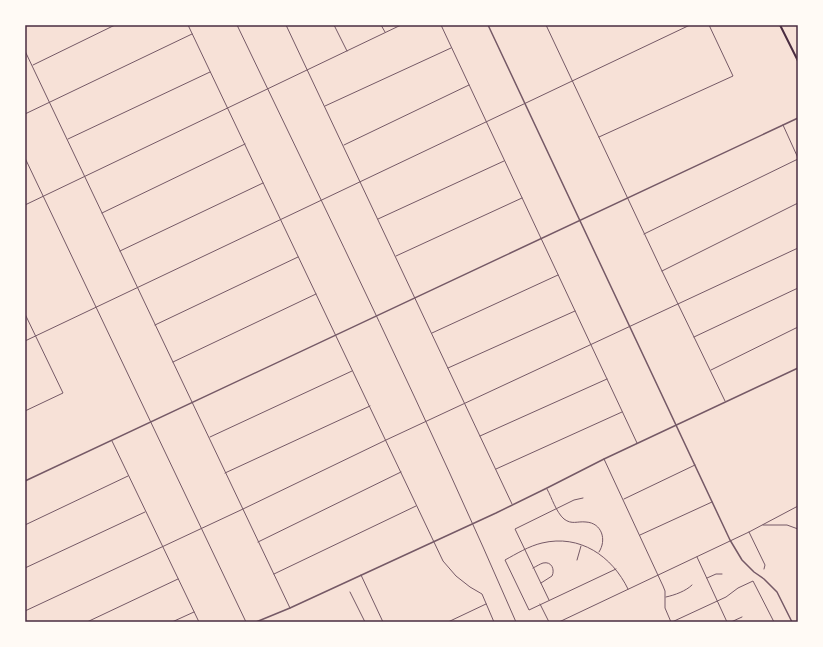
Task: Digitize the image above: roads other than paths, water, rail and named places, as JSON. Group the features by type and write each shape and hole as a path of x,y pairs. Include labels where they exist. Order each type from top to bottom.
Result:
{"main road":[{"path":"780,25 798,60"}],"street":[{"path":"32,65 115,25"},
{"path":"188,25 434,541 448,567 470,587 482,594 494,622"},
{"path":"237,25 376,315 473,523 516,622"},
{"path":"286,25 512,504"},
{"path":"334,25 347,51"},
{"path":"381,25 385,32"},
{"path":"25,205 402,25"},
{"path":"441,25 637,443"},
{"path":"488,25 730,540 746,564 764,578 777,592 792,622"},
{"path":"547,25 644,234 725,401"},
{"path":"25,341 690,25"},
{"path":"599,137 733,76 709,25"},
{"path":"25,114 192,34"},
{"path":"324,106 452,48"},
{"path":"25,51 290,608"},
{"path":"67,140 210,71"},
{"path":"343,145 469,85"},
{"path":"25,481 798,118"},
{"path":"644,234 798,158 783,125"},
{"path":"102,213 245,144"},
{"path":"25,158 246,622"},
{"path":"378,219 505,161"},
{"path":"120,251 264,182"},
{"path":"395,256 522,198"},
{"path":"662,271 798,203"},
{"path":"25,611 386,440 798,248"},
{"path":"155,325 299,257"},
{"path":"431,333 558,274"},
{"path":"694,337 798,288"},
{"path":"173,362 317,294"},
{"path":"448,368 576,311"},
{"path":"25,314 63,393 25,410"},
{"path":"711,370 798,327"},
{"path":"256,622 290,608 473,523 725,401 798,368"},
{"path":"209,438 352,371"},
{"path":"480,436 607,379"},
{"path":"225,473 370,406"},
{"path":"496,469 623,412"},
{"path":"112,440 199,622"},
{"path":"604,459 665,591 665,608 672,622 726,597 738,588 753,581 774,622"},
{"path":"623,500 695,465"},
{"path":"258,542 401,472"},
{"path":"25,525 129,476"},
{"path":"547,488 563,518 569,522 586,522 597,526 602,532 603,542 598,553"},
{"path":"549,600 515,529 574,500 583,498"},
{"path":"640,535 713,502"},
{"path":"274,574 417,506"},
{"path":"559,622 749,532 798,506"},
{"path":"25,568 146,512"},
{"path":"762,525 787,525 798,529"},
{"path":"749,532 765,565 764,569"},
{"path":"616,569 529,610 505,560 541,543 563,541 581,545 598,553 616,569 628,589"},
{"path":"577,560 581,545"},
{"path":"696,556 727,622"},
{"path":"534,568 546,563 550,564 553,568 554,571 552,576 541,583"},
{"path":"706,578 716,574 722,574"},
{"path":"361,575 383,622"},
{"path":"88,622 178,579"},
{"path":"665,597 673,595 692,585"},
{"path":"350,592 365,622"},
{"path":"448,622 486,604"},
{"path":"540,604 549,622"},
{"path":"172,622 194,611"},
{"path":"731,622 742,617"}]}
